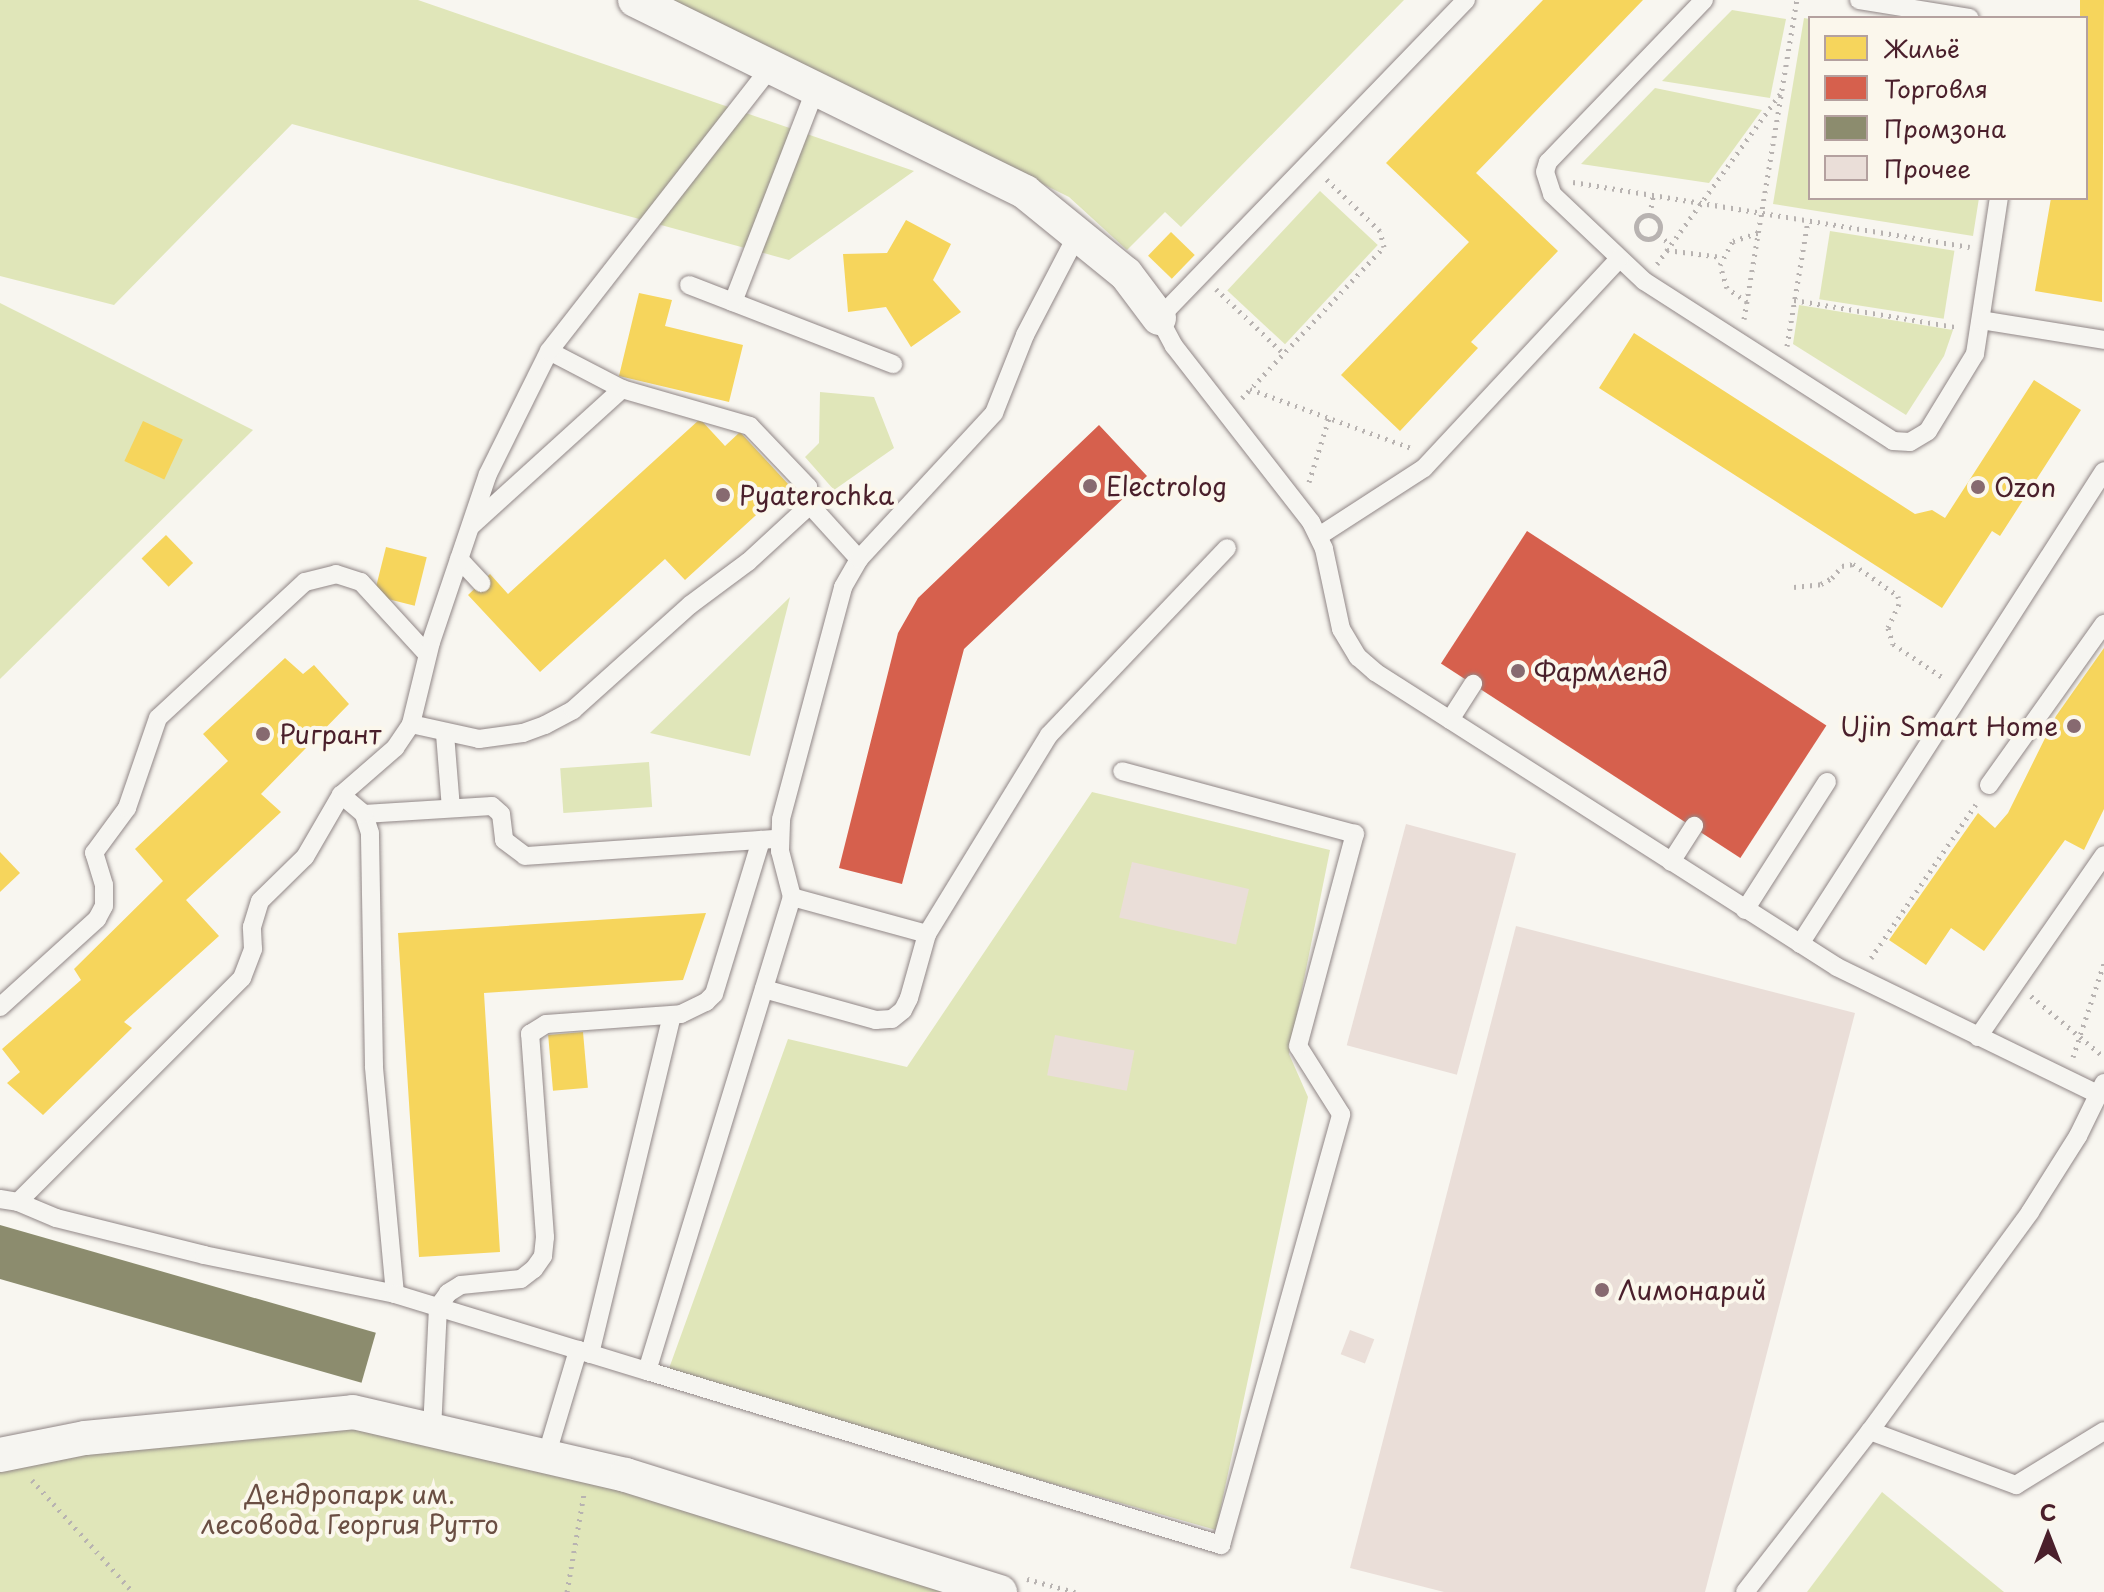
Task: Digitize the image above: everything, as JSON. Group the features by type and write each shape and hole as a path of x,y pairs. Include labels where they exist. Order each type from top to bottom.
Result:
{"street":[{"path":"635,0 1005,180 1078,233 1139,287 1159,318"},
{"path":"4,1454 85,1438 353,1412 589,1467 1000,1592"}],"lane":[{"path":"1466,0 1159,318 1179,353 1319,536 1341,629 1350,646 1375,672 1856,978 2066,1079 2102,1089 2030,1212 1870,1431 1745,1592"},
{"path":"1704,0 1548,162 1545,177 1552,194 1644,281 1893,441 1910,442 1928,431 1975,354 1999,200"},
{"path":"1859,0 1958,16"},
{"path":"772,66 549,351 493,462 427,654 411,724 395,748 341,795 305,857 260,901 252,927 253,949 242,978 9,1201 56,1218 204,1255 395,1294 1221,1545 1341,1114 1298,1046 1355,834 1122,771"},
{"path":"733,302 816,88"},
{"path":"432,1430 438,1307 448,1293 461,1285 521,1279 534,1269 543,1256 545,1237 530,1034 546,1024 672,1016 699,1007 714,994 770,839 781,819 836,604 859,559 989,420 1002,398 1025,335 1078,233"},
{"path":"1319,536 1412,477 1435,457 1619,259"},
{"path":"689,285 893,364"},
{"path":"1980,326 2104,340"},
{"path":"549,351 622,389 750,426 808,487 810,505 859,559"},
{"path":"469,528 622,389"},
{"path":"1800,944 2104,471"},
{"path":"411,724 445,734 479,739 504,737 545,725 573,710 690,605 748,562 810,505"},
{"path":"764,989 876,1020 892,1019 903,1010 927,934 1049,735 1227,548"},
{"path":"459,559 481,583"},
{"path":"0,1007 97,919 105,895 94,853 127,808 158,718 305,582 336,574 361,582 427,654"},
{"path":"1989,785 2104,624"},
{"path":"1450,720 1473,684"},
{"path":"445,734 451,808"},
{"path":"1745,910 1827,782"},
{"path":"341,795 364,814 370,833 374,1066 395,1294"},
{"path":"364,814 486,806 498,810 503,819 504,840 525,856 770,839"},
{"path":"1671,862 1694,826"},
{"path":"647,1371 792,897 770,839"},
{"path":"1978,1037 2104,855"},
{"path":"792,897 927,934"},
{"path":"546,1457 584,1352 672,1016"},
{"path":"1870,1431 2016,1485 2104,1431"}],"path":[{"path":"1740,343 1797,0"},
{"path":"1644,281 1781,92"},
{"path":"1226,414 1382,252 1385,242 1380,231 1309,162"},
{"path":"1545,177 1991,250"},
{"path":"1650,215 1653,195"},
{"path":"1650,215 1640,218 1638,234 1648,239 1658,235"},
{"path":"1650,215 1660,225 1658,235"},
{"path":"1783,370 1808,220"},
{"path":"1747,302 1727,288 1721,273 1722,257 1733,241 1758,233"},
{"path":"1658,235 1669,247 1722,257"},
{"path":"1201,275 1284,354"},
{"path":"1794,300 1980,326"},
{"path":"1250,389 1435,457"},
{"path":"1301,509 1329,418"},
{"path":"1794,587 1821,584 1832,578 1844,564 1853,564 1898,596 1899,604 1888,628 1893,644 1963,690"},
{"path":"1856,978 1989,785"},
{"path":"2066,1079 2104,963"},
{"path":"2015,982 2104,1057"},
{"path":"4,1454 133,1592"},
{"path":"567,1592 589,1467"}],"green space":[{"path":"0,0 418,0 914,171 789,260 292,124 114,305 0,276"},
{"path":"670,0 1404,0 1181,227 1165,212 1127,250 1069,197"},
{"path":"1732,10 1786,19 1770,98 1662,81"},
{"path":"1804,18 1808,19 1808,200 1979,200 1973,236 1773,204"},
{"path":"1655,88 1762,110 1709,183 1581,164"},
{"path":"1320,191 1378,245 1285,344 1227,290"},
{"path":"1830,231 1954,251 1944,319 1819,299"},
{"path":"0,303 253,430 0,679"},
{"path":"1799,305 1953,330 1944,356 1906,415 1793,344"},
{"path":"820,392 874,397 894,448 834,490 805,457 819,443"},
{"path":"790,597 750,756 650,733"},
{"path":"649,762 652,807 563,813 560,768"},
{"path":"1092,792 1330,850 1289,1054 1308,1097 1216,1530 667,1374 788,1039 907,1067"},
{"name":"Дендропарк им. лесовода Георгия Рутто","path":"355,1424 621,1491 950,1592 0,1592 0,1469 85,1451"},
{"path":"1882,1492 2004,1592 1807,1592"}],"building: Жильё":[{"path":"1543,0 1643,0 1476,173 1558,251 1471,342 1478,348 1400,431 1341,375 1469,242 1386,163"},
{"path":"2080,0 2104,0 2102,302 2035,291 2051,200 2088,200 2088,16 2080,16"},
{"path":"906,220 951,244 933,280 961,312 911,347 886,307 848,312 843,254 887,253"},
{"path":"1171,232 1195,255 1172,279 1148,256"},
{"path":"639,293 672,300 665,326 743,345 729,402 619,376"},
{"path":"1634,333 1915,514 1932,510 1945,518 2034,380 2081,410 2000,536 1992,531 1942,608 1599,388"},
{"path":"700,419 725,446 740,432 789,485 685,580 665,559 540,672 468,595 490,574 508,594"},
{"path":"143,421 183,440 164,479 124,461"},
{"path":"166,535 193,563 169,587 142,559"},
{"path":"386,547 427,557 415,606 374,596"},
{"path":"2104,648 2104,809 2084,850 2065,840 1984,951 1951,928 1926,965 1889,940 1978,813 1995,828 2008,813 2056,716"},
{"path":"285,658 303,674 314,665 349,704 261,794 281,812 186,900 219,936 124,1022 132,1028 43,1115 7,1083 20,1072 2,1049 81,980 74,969 163,881 135,849 228,761 203,734"},
{"path":"0,852 20,873 0,892"},
{"path":"706,913 683,980 484,993 500,1252 419,1257 398,933"},
{"path":"583,1032 588,1088 553,1091 548,1035"}],"building: Торговля":[{"path":"1099,425 1147,476 964,649 902,884 839,868 898,633 918,598"},
{"path":"1527,531 1826,725 1740,858 1441,664"}],"building: Промзона":[{"path":"0,1225 376,1333 362,1383 0,1279"}],"building: Прочее":[{"path":"1406,824 1516,854 1457,1075 1347,1045"},
{"path":"1132,862 1249,889 1236,945 1119,918"},
{"name":"Лимонарий","path":"1516,926 1855,1013 1705,1592 1444,1592 1350,1568"},
{"path":"1055,1035 1135,1050 1127,1091 1047,1075"},
{"path":"1350,1330 1374,1339 1365,1364 1341,1354"}],"place":[{"name":"Electrolog","path":"1090,486"},
{"name":"Ozon","path":"1978,487"},
{"name":"Pyaterochka","path":"723,495"},
{"name":"Фармленд","path":"1518,671"},
{"name":"Ujin Smart Home","path":"2074,726"},
{"name":"Ригрант","path":"263,734"},
{"name":"Лимонарий","path":"1602,1290"}]}
